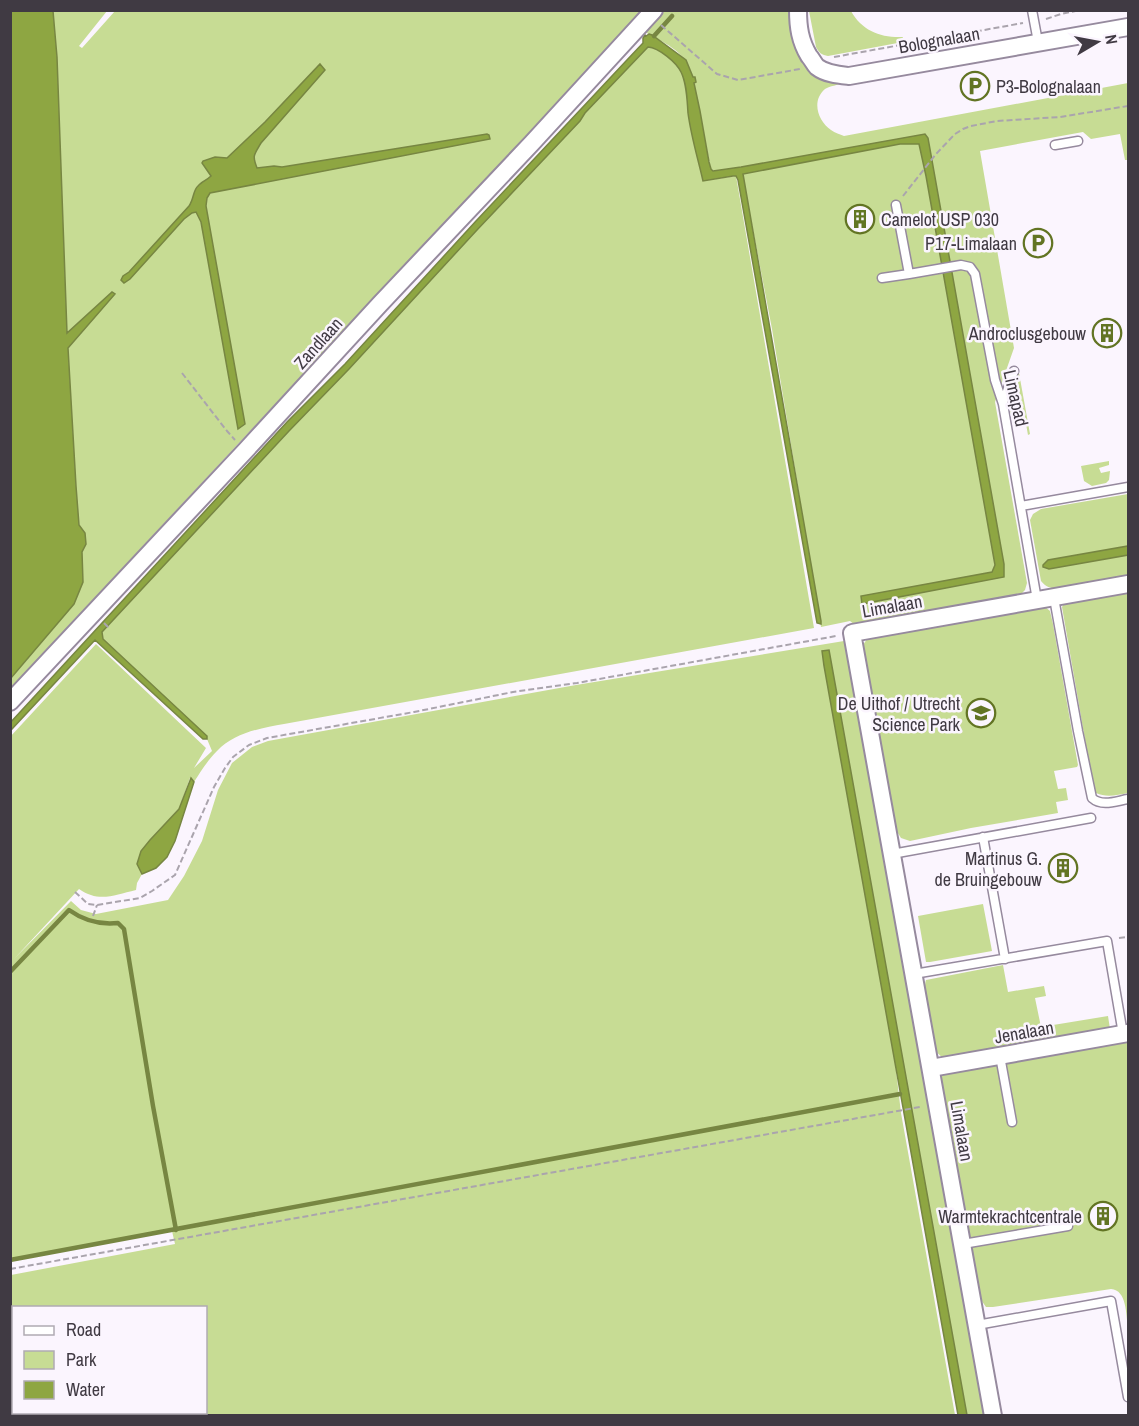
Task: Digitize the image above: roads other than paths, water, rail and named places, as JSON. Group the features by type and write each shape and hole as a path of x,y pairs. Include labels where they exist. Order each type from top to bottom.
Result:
{"street":[{"name":"Bolognalaan","path":"798,10 798,26 803,46 821,62 824,71 849,76 1128,27"},
{"name":"Zandlaan","path":"10,702 655,15"},
{"name":"Limalaan","path":"993,1416 852,633 1128,584"},
{"name":"Jenalaan","path":"931,1068 1126,1034"}],"lane":[{"path":"1032,10 1038,42"},
{"path":"1055,145 1078,141"},
{"path":"896,205 909,274"},
{"name":"Limapad","path":"882,278 966,265 975,274 995,380 1003,404 1021,506 1046,599"},
{"path":"1003,404 1014,371"},
{"path":"1021,506 1128,487"},
{"path":"1046,599 1092,798 1102,803 1128,799"},
{"path":"892,854 1091,818"},
{"path":"914,974 1005,959 983,837"},
{"name":"Jenalaan","path":"1005,959 1107,940 1126,1034"},
{"path":"1000,1056 1012,1122"},
{"path":"963,1244 1068,1226"},
{"path":"977,1325 1111,1301 1128,1397"}],"water":[{"path":"11,10 53,11 57,57 67,333 112,292 115,294 68,348 79,525 85,533 86,544 82,552 83,582 74,604 11,678"},
{"path":"649,34 686,60 695,77 696,82 694,83 709,162 713,171 925,134 928,138 1004,564 1004,577 862,604 861,596 992,572 995,565 919,144 900,144 743,174 821,621 821,624 817,623 738,180 736,176 733,176 703,181 691,130 683,77 679,68 667,56 648,47 102,632 103,639 207,736 207,739 203,739 95,640 11,730 10,723 287,422 345,364 643,43 645,35"},
{"path":"320,64 325,70 261,143 254,155 257,168 282,167 487,134 490,139 210,193 206,206 245,424 238,429 201,222 196,212 184,219 130,279 124,283 121,280 189,206 196,188 211,176 202,163 203,161 215,157 227,158"},
{"path":"1128,546 1128,555 1049,569 1043,567 1048,560"},
{"path":"829,650 967,1415 958,1415 824,666 822,651"},
{"path":"191,778 194,782 175,841 167,857 156,868 142,874 137,864 141,851 179,809"}],"waterway":[{"path":"654,36 672,16"},
{"path":"10,972 69,910 92,921 118,923 124,929 176,1230"},
{"path":"10,1260 900,1094"}],"place":[{"name":"P3-Bolognalaan","path":"975,86"},
{"name":"Camelot USP 030","path":"860,219"},
{"name":"P17-Limalaan","path":"1038,243"},
{"name":"Androclusgebouw","path":"1107,333"},
{"name":"De Uithof / Utrecht Science Park","path":"981,713"},
{"name":"Martinus G. de Bruingebouw","path":"1063,868"},
{"name":"Warmtekrachtcentrale","path":"1103,1216"}]}
